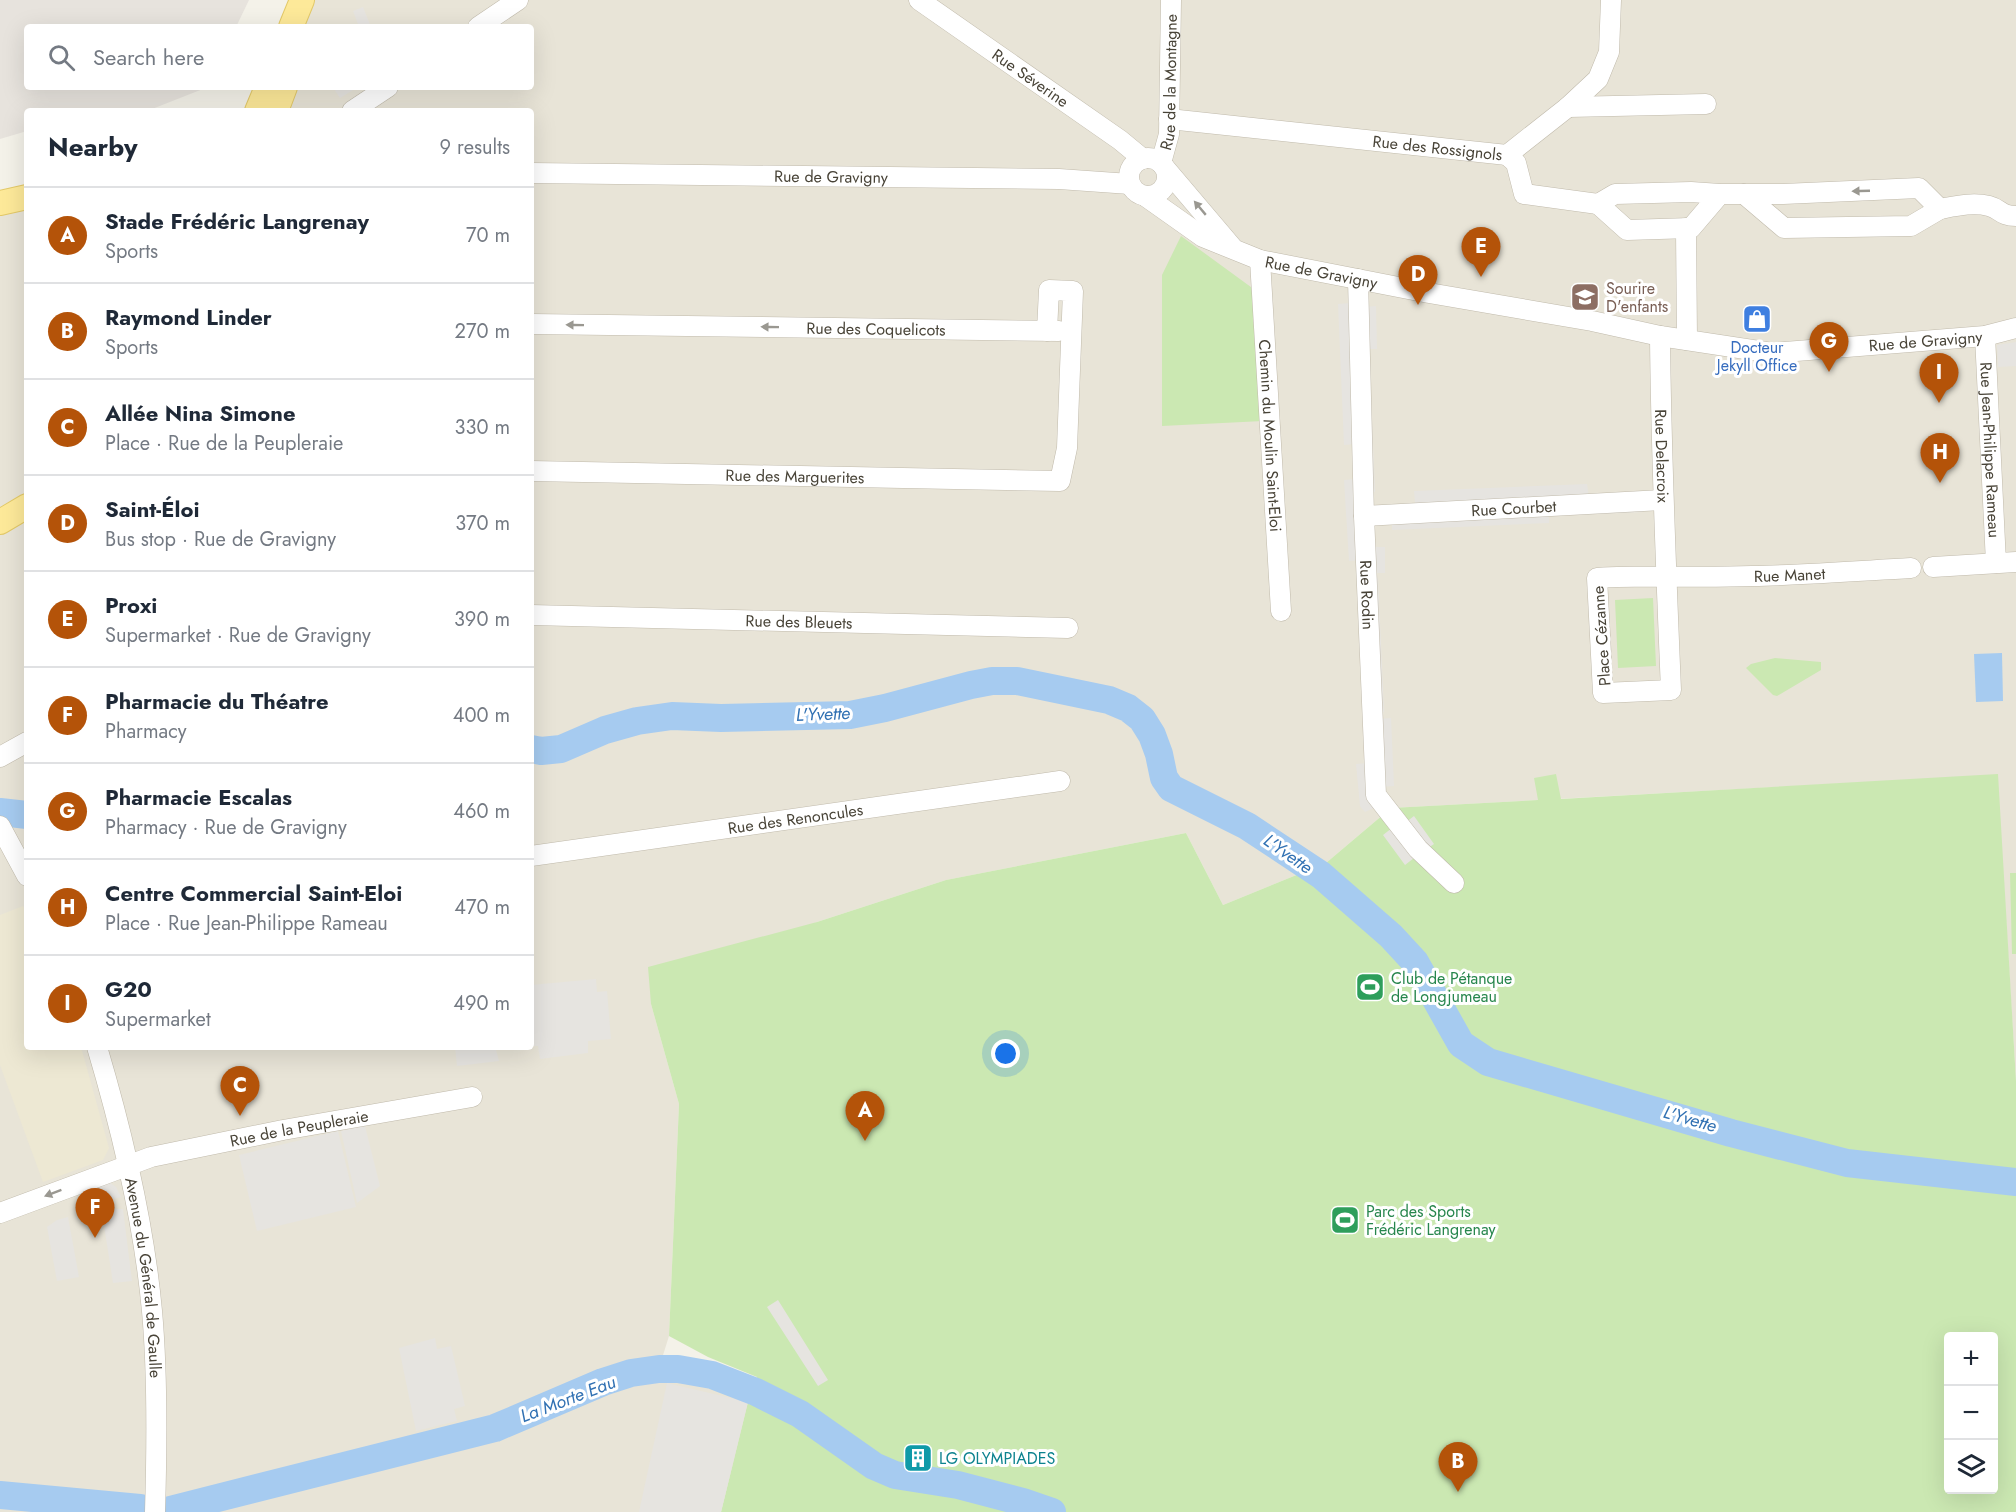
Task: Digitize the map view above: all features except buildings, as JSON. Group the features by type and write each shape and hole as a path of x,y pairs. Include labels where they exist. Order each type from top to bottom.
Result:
{"main road":[{"path":"292,24 302,0"},
{"path":"310,24 320,0"},
{"path":"258,108 266,90"},
{"path":"277,108 284,90"},
{"path":"0,203 24,198"},
{"path":"0,522 24,508"}],"street":[{"path":"482,24 518,0"},
{"name":"Rue Séverine","path":"919,0 1110,134 1156,163"},
{"name":"Rue de la Montagne","path":"1156,163 1169,134 1171,0"},
{"name":"Rue des Rossignols","path":"1169,119 1507,155 1568,107 1598,79 1609,52 1611,0"},
{"path":"356,108 384,90"},
{"path":"1568,107 1706,104"},
{"path":"1507,155 1516,163 1524,194 1598,204 1627,230 1691,228 1720,194"},
{"path":"1156,163 1167,174 1165,186 1157,194 1137,190 1129,172 1132,166 1156,163"},
{"name":"Rue de Gravigny","path":"1156,163 1200,207 1233,249"},
{"name":"Rue de Gravigny","path":"534,173 1059,179 1137,190 1203,237 1260,260 1592,321 1660,336 1772,353 1985,336 2016,328"},
{"path":"1598,204 1615,194 1691,192 1744,194 1919,188 1940,209"},
{"path":"1744,194 1784,228 1911,226 1940,209 1970,204 1991,206 2005,216 2016,216"},
{"path":"1686,228 1687,340"},
{"name":"Chemin du Moulin Saint-Eloi","path":"1260,260 1281,611"},
{"name":"Rue Rodin","path":"1358,279 1364,516 1376,795 1418,849 1454,883"},
{"path":"1047,331 1049,290 1073,291 1071,331"},
{"name":"Rue des Coquelicots","path":"534,324 1071,331"},
{"name":"Rue des Marguerites","path":"534,471 1060,481 1067,448 1071,331"},
{"name":"Rue Delacroix","path":"1660,336 1662,500 1668,576"},
{"name":"Rue Jean-Philippe Rameau","path":"1985,336 1996,563"},
{"name":"Rue Courbet","path":"1364,516 1662,500"},
{"path":"1933,567 2016,562"},
{"name":"Rue Manet","path":"1668,576 1751,576 1911,568"},
{"name":"Place Cézanne","path":"1668,576 1671,690 1603,693 1596,578 1668,576"},
{"name":"Rue des Bleuets","path":"534,615 1068,628"},
{"path":"0,757 24,744"},
{"name":"Rue des Renoncules","path":"534,856 1060,781"},
{"path":"0,826 24,870"},
{"name":"Avenue du Général de Gaulle","path":"98,1050 124,1145 147,1272 153,1320 156,1376 155,1512"},
{"name":"Rue de la Peupleraie","path":"0,1213 151,1157 215,1143 472,1097"}],"shaded area":[{"path":"0,0 249,0 237,24 24,24 24,90 200,90 155,108 24,108 24,132 0,139"},
{"path":"313,0 2016,0 2016,1081 1997,775 1391,808 1326,863 1223,905 1186,833 946,880 817,922 651,1004 679,1104 669,1336 659,1368 712,1375 752,1390 721,1512 0,1512 0,206 24,201 24,1050 534,1050 534,108 271,108 278,90 534,90 534,24 303,24"},
{"path":"363,7 370,24 358,24 353,11"},
{"path":"335,90 353,90 340,98"},
{"path":"1350,303 1355,444 1344,445 1338,304"},
{"path":"1376,306 1377,349 1365,349 1364,307"},
{"path":"2016,342 2016,366 1998,367 1997,345"},
{"path":"1370,370 1375,492 1370,492 1366,371"},
{"path":"1355,479 1360,560 1349,561 1344,480"},
{"path":"1587,484 1590,504 1642,508 1643,512 1549,516 1549,523 1392,530 1392,519 1415,503 1414,491"},
{"path":"1373,547 1385,547 1385,573 1374,573"},
{"path":"1378,578 1384,712 1379,712 1374,579"},
{"path":"1391,718 1394,786 1382,787 1379,719"},
{"path":"1368,763 1376,807 1365,812 1360,806 1356,764"},
{"path":"1414,816 1434,844 1425,850 1405,823"},
{"path":"1392,828 1414,858 1405,865 1383,835"},
{"path":"23,906 24,908 24,1050 82,1050 109,1148 103,1160 43,1182 0,1065 0,915"},
{"path":"596,979 597,992 607,991 611,1039 588,1041 588,1053 540,1059 538,1046 534,1046 534,985"},
{"path":"455,1050 496,1050 499,1061 457,1066"},
{"path":"365,1126 380,1186 357,1203 341,1131"},
{"path":"338,1131 356,1207 257,1231 239,1155"},
{"path":"110,1183 116,1187 121,1197 113,1199 114,1209 123,1209 132,1281 113,1283 98,1187"},
{"path":"68,1217 79,1277 57,1281 47,1227 57,1220"},
{"path":"778,1300 828,1380 818,1386 767,1307"},
{"path":"435,1338 437,1349 451,1346 465,1406 454,1409 457,1421 416,1431 399,1348"},
{"path":"667,1383 748,1402 721,1512 639,1512"}],"green space":[{"path":"1181,236 1255,290 1263,421 1162,426 1162,275"},
{"path":"1653,598 1656,666 1618,668 1615,600"},
{"path":"1775,658 1821,662 1821,670 1777,696 1773,695 1746,668 1751,664"},
{"name":"Parc des Sports Frédéric Langrenay","path":"1556,774 1561,799 1998,774 2016,1081 2016,1512 721,1512 748,1402 757,1377 708,1357 669,1336 679,1104 651,1004 648,967 817,922 946,880 1186,833 1223,905 1326,863 1391,808 1538,800 1534,778"},
{"path":"2010,873 2016,873 2016,954 2012,954"}],"water":[{"path":"2002,653 2003,701 1976,702 1974,654"}],"waterway":[{"name":"L'Yvette","path":"534,750 561,749 605,730 637,721 672,716 721,718 850,715 992,681 1017,681 1109,700 1128,708 1142,719 1152,735 1164,778 1171,788 1247,826 1321,875 1391,936 1415,962 1461,1044 1488,1062 1731,1133 1847,1163 2016,1182"},
{"name":"L'Yvette","path":"0,812 24,815"},
{"name":"La Morte Eau","path":"170,1510 495,1428 603,1382 631,1373 678,1369 712,1375 756,1392 800,1414 874,1466 895,1475 958,1485 1052,1512"},
{"name":"La Morte Eau","path":"0,1495 140,1508"}],"place":[{"name":"Proxi","path":"1481,277"},
{"name":"Sourire D'enfants","path":"1585,297"},
{"name":"Saint-Éloi","path":"1418,305"},
{"name":"Docteur Jekyll Office","path":"1757,319"},
{"name":"Pharmacie Escalas","path":"1829,372"},
{"name":"G20","path":"1939,403"},
{"name":"Centre Commercial Saint-Eloi","path":"1940,483"},
{"name":"Club de Pétanque de Longjumeau","path":"1370,987"},
{"name":"Allée Nina Simone","path":"240,1116"},
{"name":"Stade Frédéric Langrenay","path":"865,1141"},
{"name":"Parc des Sports Frédéric Langrenay","path":"1345,1220"},
{"name":"Pharmacie du Théatre","path":"95,1238"},
{"name":"LG OLYMPIADES","path":"918,1458"},
{"name":"Raymond Linder","path":"1458,1492"}]}
